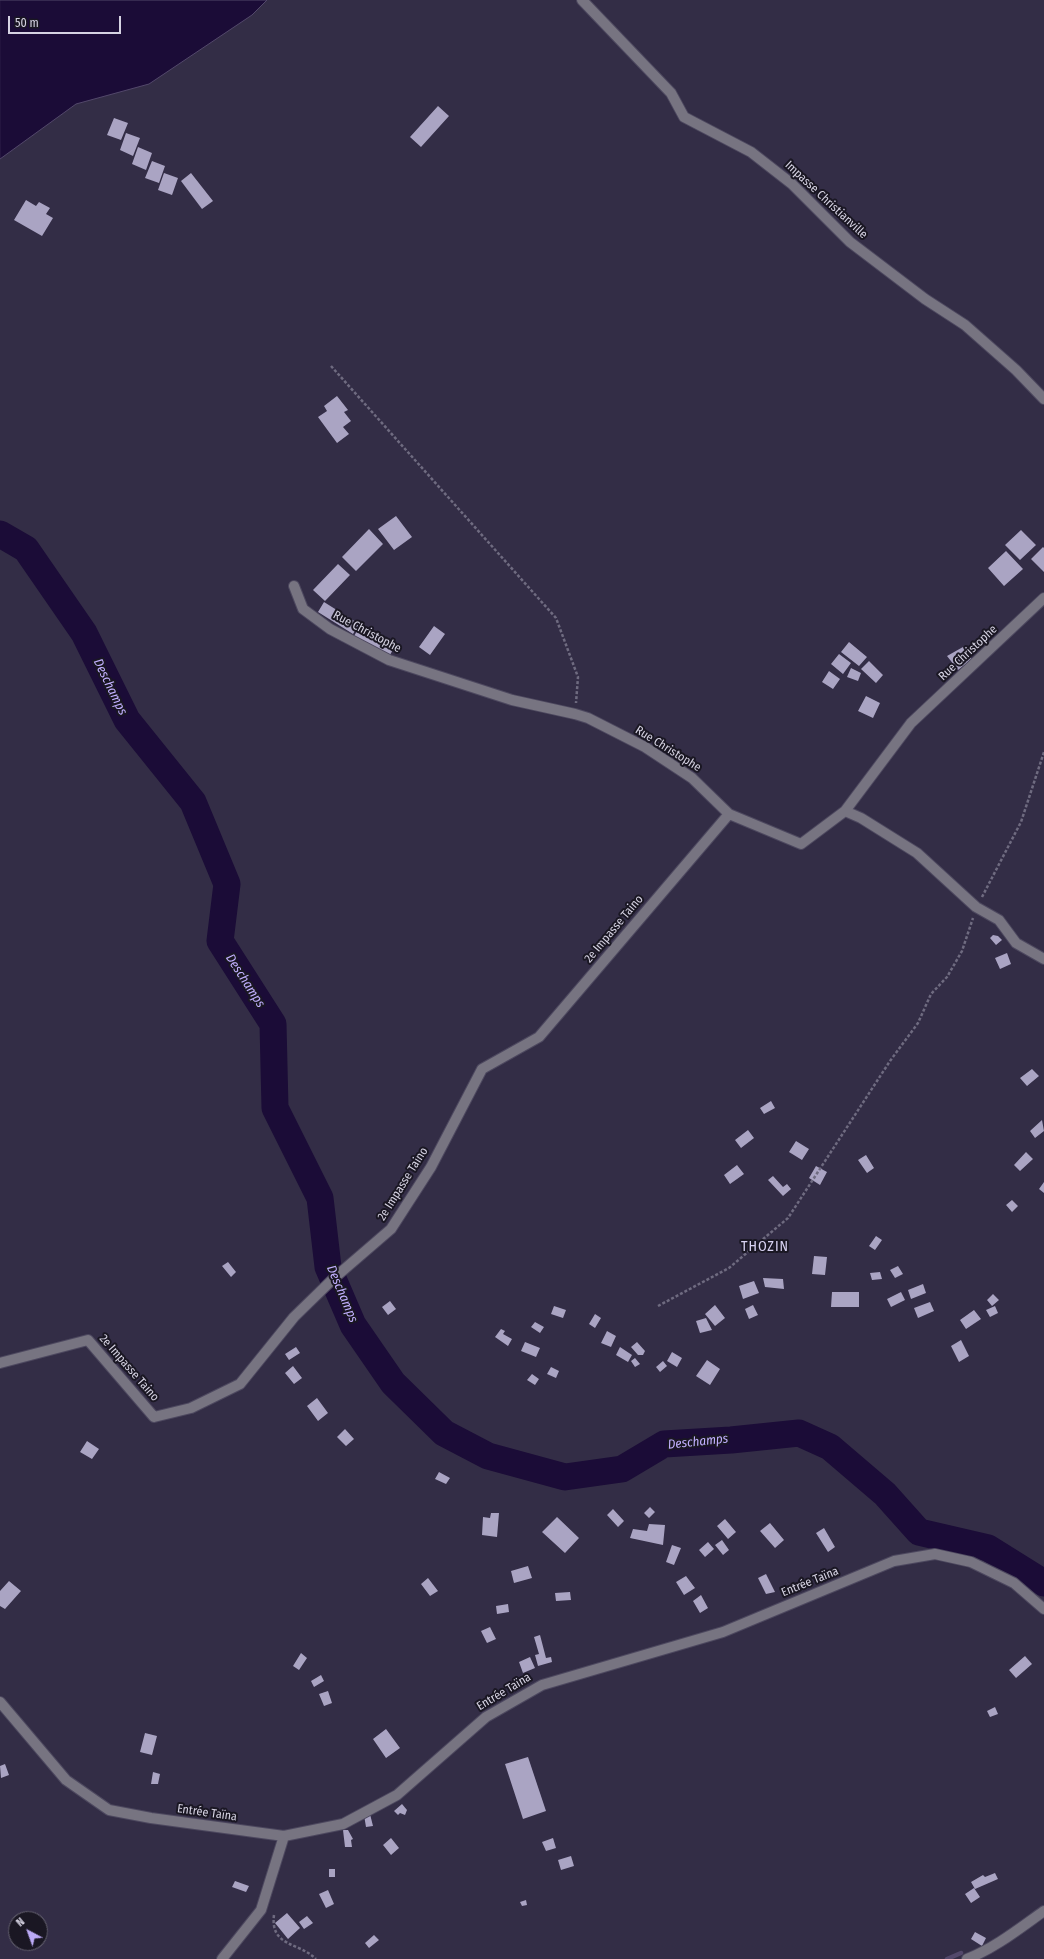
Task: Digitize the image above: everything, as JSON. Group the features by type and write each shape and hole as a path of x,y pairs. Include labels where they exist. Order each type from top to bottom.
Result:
{"street":[{"name":"Impasse Christianville","path":"582,0 671,93 684,117 751,152 792,184 850,242 925,299 965,326 1016,370 1044,399"},
{"name":"Rue Christophe","path":"294,586 303,609 330,629 389,660 512,700 575,714 645,747 692,778 729,814 801,844 845,811 911,723 1044,598"},
{"path":"845,811 861,818 917,853 976,907 999,920 1016,943 1044,959"},
{"name":"2e Impasse Taino","path":"0,1363 88,1340 154,1417 191,1408 240,1384 294,1317 333,1278 391,1229 431,1166 482,1068 539,1037 729,814"},
{"name":"Entrée Taïna","path":"0,1702 66,1780 109,1810 151,1818 284,1836 343,1824 396,1795 486,1716 542,1685 723,1632 894,1561 935,1554 971,1562 1014,1583 1044,1609"},
{"path":"222,1959 261,1910 284,1836"},
{"path":"967,1959 995,1944 1044,1911"}],"path":[{"path":"331,366 556,618 578,677 575,714"},
{"path":"658,1306 729,1268 788,1218 890,1061 918,1023 931,994 947,977 962,951 976,907 1021,822 1044,752"},
{"path":"265,1899 274,1913 273,1923 276,1934 282,1941 309,1952 316,1959"}],"shaded area":[{"path":"0,0 267,0 252,15 149,84 76,104 0,159"}],"building":[{"path":"438,106 449,116 421,147 410,137"},
{"path":"114,118 128,123 121,140 107,135"},
{"path":"126,133 140,138 133,156 120,150"},
{"path":"138,147 152,153 146,170 132,164"},
{"path":"152,161 165,166 159,183 145,178"},
{"path":"164,173 178,178 172,195 158,190"},
{"path":"191,173 213,201 202,209 181,181"},
{"path":"26,200 36,206 39,202 50,208 46,214 53,218 42,236 14,220"},
{"path":"337,396 348,410 344,412 351,421 343,427 349,434 337,443 318,417 327,411 324,406"},
{"path":"396,516 412,537 394,550 378,529"},
{"path":"369,529 383,544 356,571 342,557"},
{"path":"1021,530 1036,545 1020,560 1005,545"},
{"path":"1043,547 1044,548 1044,572 1031,559"},
{"path":"1006,551 1023,569 1004,586 988,568"},
{"path":"338,564 350,575 325,601 313,590"},
{"path":"324,602 359,624 353,634 318,612"},
{"path":"360,626 396,644 390,655 354,636"},
{"path":"434,626 445,634 430,655 419,647"},
{"path":"849,642 867,657 859,666 841,652"},
{"path":"963,647 972,659 958,670 947,656"},
{"path":"839,654 851,663 843,674 831,664"},
{"path":"869,661 883,675 876,683 861,669"},
{"path":"851,668 861,673 858,681 847,677"},
{"path":"829,671 840,679 833,689 822,682"},
{"path":"866,696 880,703 873,718 858,711"},
{"path":"993,935 998,936 1002,940 996,945 990,938"},
{"path":"1007,953 1011,964 1000,969 995,958"},
{"path":"1032,1069 1039,1076 1027,1086 1020,1078"},
{"path":"771,1101 775,1108 764,1114 760,1108"},
{"path":"1042,1120 1044,1131 1035,1138 1030,1131"},
{"path":"748,1130 754,1138 741,1148 735,1140"},
{"path":"796,1141 809,1149 802,1160 789,1152"},
{"path":"1026,1152 1033,1159 1020,1171 1014,1165"},
{"path":"866,1155 874,1168 867,1173 858,1160"},
{"path":"737,1165 744,1174 730,1184 724,1175"},
{"path":"816,1166 827,1172 820,1185 809,1178"},
{"path":"773,1176 783,1187 787,1184 791,1189 783,1196 768,1180"},
{"path":"1044,1182 1044,1193 1039,1189"},
{"path":"1012,1200 1018,1206 1012,1212 1006,1205"},
{"path":"876,1236 882,1240 875,1250 869,1246"},
{"path":"814,1256 827,1257 825,1275 812,1274"},
{"path":"228,1262 236,1272 231,1277 222,1266"},
{"path":"898,1266 903,1274 895,1278 890,1270"},
{"path":"880,1272 882,1279 872,1280 870,1273"},
{"path":"763,1278 783,1279 784,1289 765,1287"},
{"path":"754,1281 759,1293 743,1299 739,1286"},
{"path":"923,1284 926,1293 911,1299 908,1290"},
{"path":"832,1292 859,1292 859,1307 831,1307"},
{"path":"901,1292 905,1300 891,1307 887,1299"},
{"path":"993,1294 999,1300 992,1306 987,1300"},
{"path":"390,1301 396,1309 388,1315 382,1307"},
{"path":"930,1302 934,1311 918,1318 914,1308"},
{"path":"715,1305 725,1318 715,1326 705,1314"},
{"path":"753,1305 758,1315 749,1319 745,1309"},
{"path":"554,1306 566,1310 563,1318 551,1314"},
{"path":"995,1306 998,1313 990,1317 986,1310"},
{"path":"974,1310 981,1319 966,1329 960,1320"},
{"path":"595,1314 601,1318 595,1328 589,1324"},
{"path":"706,1318 712,1330 700,1333 696,1321"},
{"path":"535,1322 544,1327 540,1333 531,1327"},
{"path":"501,1329 505,1331 503,1334 512,1339 508,1346 495,1337"},
{"path":"607,1331 616,1336 611,1347 601,1343"},
{"path":"961,1340 969,1356 959,1362 951,1346"},
{"path":"525,1342 540,1348 536,1357 521,1351"},
{"path":"637,1342 645,1351 643,1355 638,1355 631,1347"},
{"path":"296,1347 300,1353 289,1360 285,1354"},
{"path":"620,1347 632,1355 628,1362 616,1355"},
{"path":"672,1352 682,1358 677,1367 667,1361"},
{"path":"635,1358 640,1364 635,1367 631,1361"},
{"path":"707,1360 720,1369 710,1385 696,1376"},
{"path":"663,1361 667,1366 660,1372 656,1367"},
{"path":"293,1366 302,1378 294,1384 285,1373"},
{"path":"551,1367 559,1371 556,1378 547,1374"},
{"path":"532,1374 539,1379 535,1385 527,1380"},
{"path":"317,1398 328,1413 318,1421 307,1406"},
{"path":"345,1429 354,1439 346,1446 337,1437"},
{"path":"87,1441 99,1449 92,1459 80,1452"},
{"path":"439,1472 450,1478 446,1484 435,1479"},
{"path":"650,1507 655,1512 649,1518 644,1513"},
{"path":"613,1509 624,1521 618,1527 607,1515"},
{"path":"491,1513 499,1513 497,1537 482,1535 483,1517 490,1518"},
{"path":"557,1517 579,1538 565,1553 542,1532"},
{"path":"725,1519 736,1532 728,1539 717,1526"},
{"path":"770,1523 784,1540 775,1548 760,1531"},
{"path":"649,1524 665,1525 663,1545 630,1538 633,1529 647,1531"},
{"path":"824,1528 835,1547 828,1552 816,1533"},
{"path":"722,1540 729,1550 723,1555 715,1545"},
{"path":"708,1542 714,1549 705,1557 699,1550"},
{"path":"672,1545 681,1548 674,1565 666,1562"},
{"path":"528,1566 532,1578 514,1583 511,1571"},
{"path":"766,1574 775,1592 766,1594 758,1578"},
{"path":"686,1576 695,1588 684,1595 676,1582"},
{"path":"428,1578 438,1591 430,1596 421,1584"},
{"path":"9,1581 21,1591 5,1609 0,1606 0,1591"},
{"path":"570,1592 571,1600 556,1601 555,1593"},
{"path":"701,1595 708,1608 700,1613 693,1601"},
{"path":"508,1604 509,1612 497,1614 496,1606"},
{"path":"490,1627 496,1639 487,1643 481,1631"},
{"path":"540,1635 546,1658 551,1657 552,1662 538,1666 535,1655 539,1654 534,1637"},
{"path":"301,1653 307,1658 299,1670 293,1666"},
{"path":"1025,1656 1032,1664 1016,1678 1009,1670"},
{"path":"530,1657 535,1668 523,1673 519,1662"},
{"path":"321,1675 324,1681 314,1687 311,1681"},
{"path":"328,1691 332,1703 324,1706 319,1694"},
{"path":"995,1707 998,1714 990,1717 987,1711"},
{"path":"386,1729 400,1748 386,1758 373,1739"},
{"path":"145,1733 157,1736 152,1755 140,1752"},
{"path":"528,1757 546,1811 523,1819 505,1764"},
{"path":"5,1764 9,1775 1,1778 0,1766"},
{"path":"153,1772 160,1774 158,1784 151,1784"},
{"path":"402,1804 407,1810 405,1815 400,1813 398,1815 394,1811"},
{"path":"370,1814 373,1826 366,1827 364,1815"},
{"path":"343,1830 348,1830 353,1839 351,1840 352,1847 345,1847"},
{"path":"391,1838 399,1848 391,1855 383,1845"},
{"path":"553,1838 556,1848 546,1851 542,1842"},
{"path":"571,1856 574,1866 561,1870 558,1860"},
{"path":"329,1869 335,1869 335,1877 329,1877"},
{"path":"995,1873 998,1879 975,1889 971,1882 983,1875 985,1877"},
{"path":"235,1881 249,1886 246,1892 232,1887"},
{"path":"974,1888 980,1897 971,1903 965,1894"},
{"path":"328,1890 334,1904 326,1908 319,1894"},
{"path":"526,1900 527,1905 522,1906 520,1902"},
{"path":"287,1913 300,1928 288,1939 275,1923"},
{"path":"307,1916 313,1923 304,1929 299,1922"},
{"path":"975,1932 986,1938 982,1946 971,1939"},
{"path":"374,1935 379,1940 369,1948 365,1943"}],"waterway":[{"name":"Deschamps","path":"0,534 26,549 84,633 127,720 193,802 227,884 220,941 273,1024 275,1108 320,1198 328,1267 353,1325 393,1383 444,1433 488,1456 565,1477 622,1469 664,1444 731,1440 799,1433 830,1447 885,1494 919,1532 988,1548 1044,1583"},
{"path":"947,1959 961,1953"}],"district":[{"name":"THOZIN","path":"765,1247"}]}
